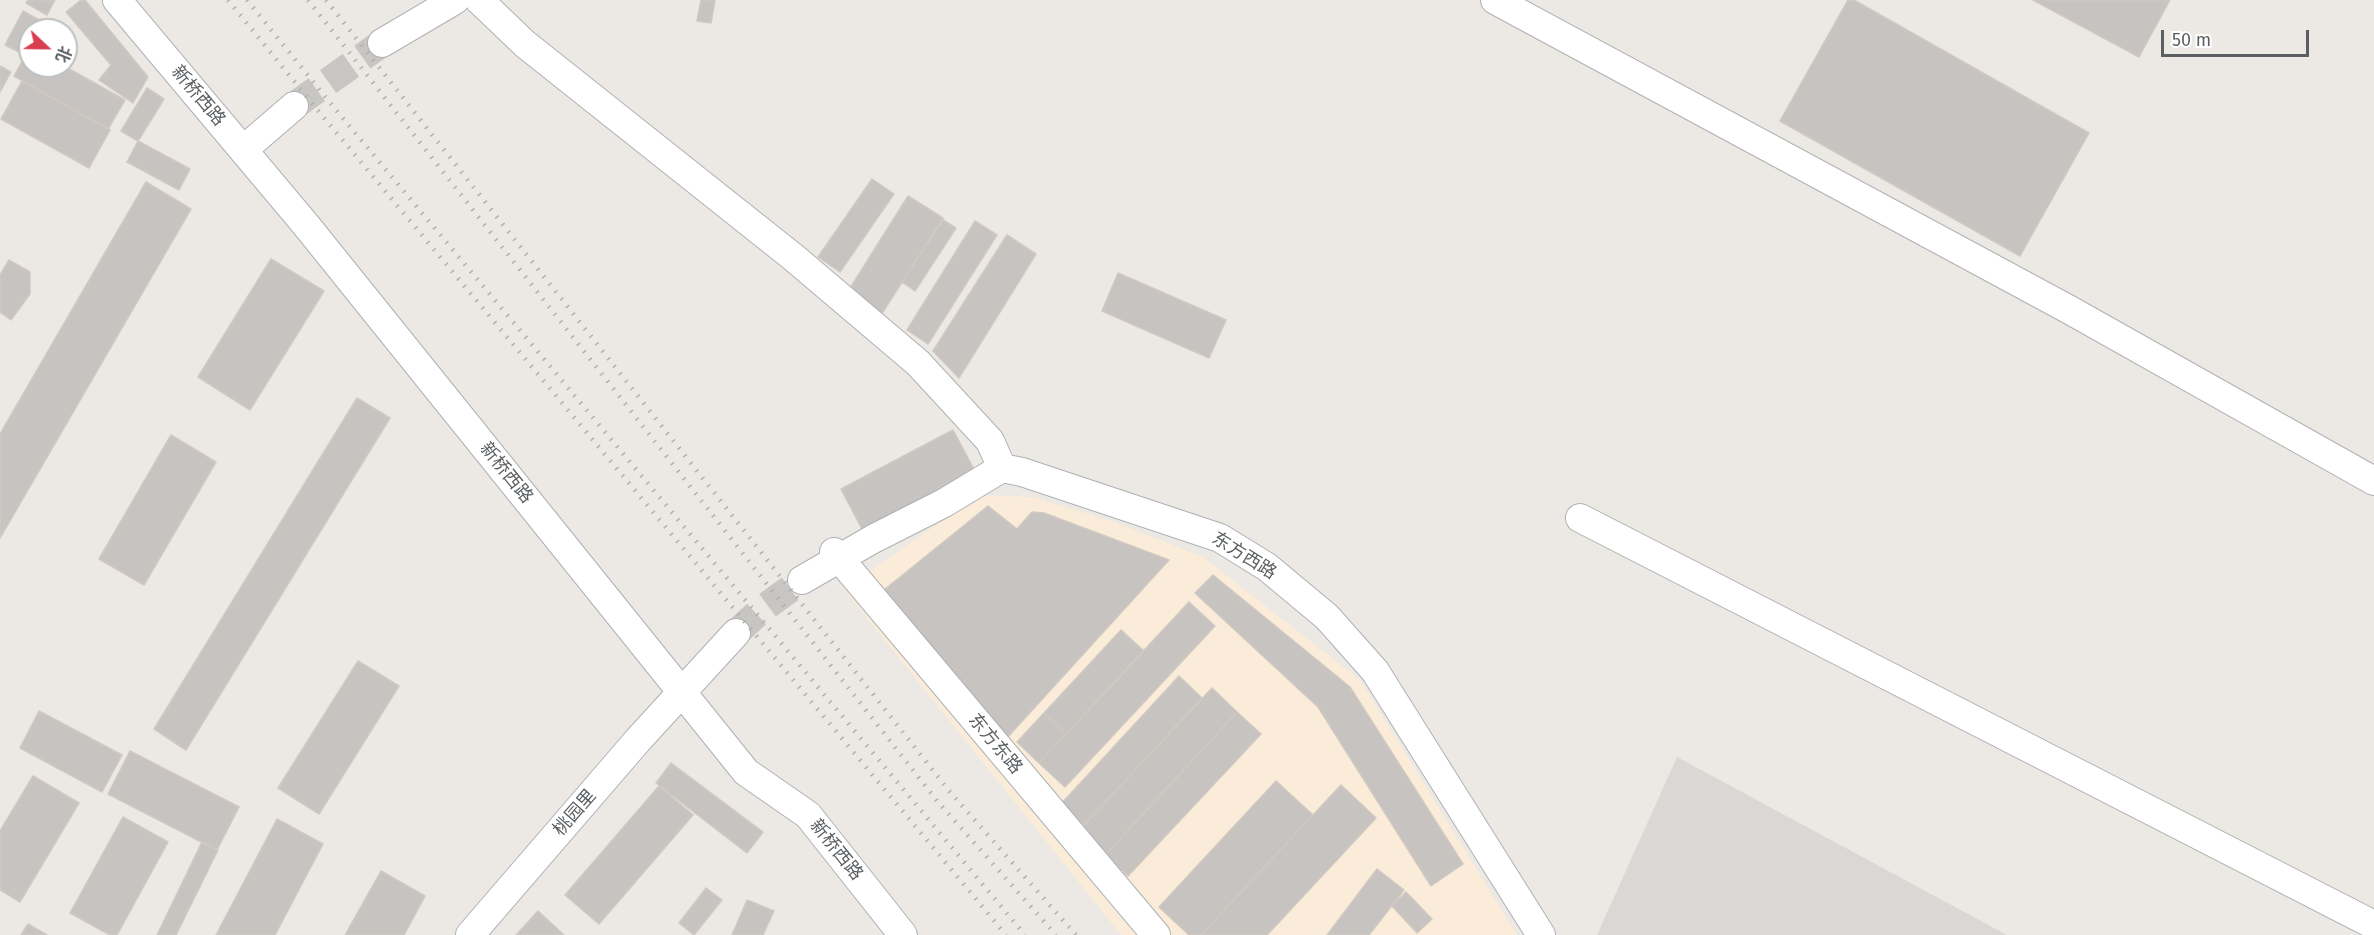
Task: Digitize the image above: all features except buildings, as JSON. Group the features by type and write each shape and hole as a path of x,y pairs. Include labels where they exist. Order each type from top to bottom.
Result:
{"street":[{"name":"新桥西路","path":"117,0 306,225 746,772 808,816 903,935"},
{"path":"479,0 525,44 794,257 918,363 990,441 1002,468 944,503 837,555 802,580"},
{"path":"1495,0 2068,309 2374,481"},
{"path":"382,43 437,4"},
{"path":"243,150 294,106"},
{"name":"东方西路","path":"1002,468 1022,472 1220,538 1267,567 1327,617 1375,671 1541,935"},
{"path":"1580,518 2374,925"},
{"name":"东方东路","path":"837,555 1156,935"},
{"path":"681,691 736,633"},
{"name":"桃园里","path":"470,935 681,691"}],"shaded area":[{"path":"979,495 1033,497 1114,522 1203,557 1360,680 1517,935 1121,935 844,589"},
{"path":"1677,757 2007,935 1597,935"}],"tunnel":[{"path":"294,106 382,43"},
{"path":"736,633 761,610 802,580"}],"railway":[{"path":"228,0 1006,935"},
{"path":"247,0 331,104 1025,935"},
{"path":"308,0 938,802 1056,935"},
{"path":"326,0 950,792 1076,935"}]}
